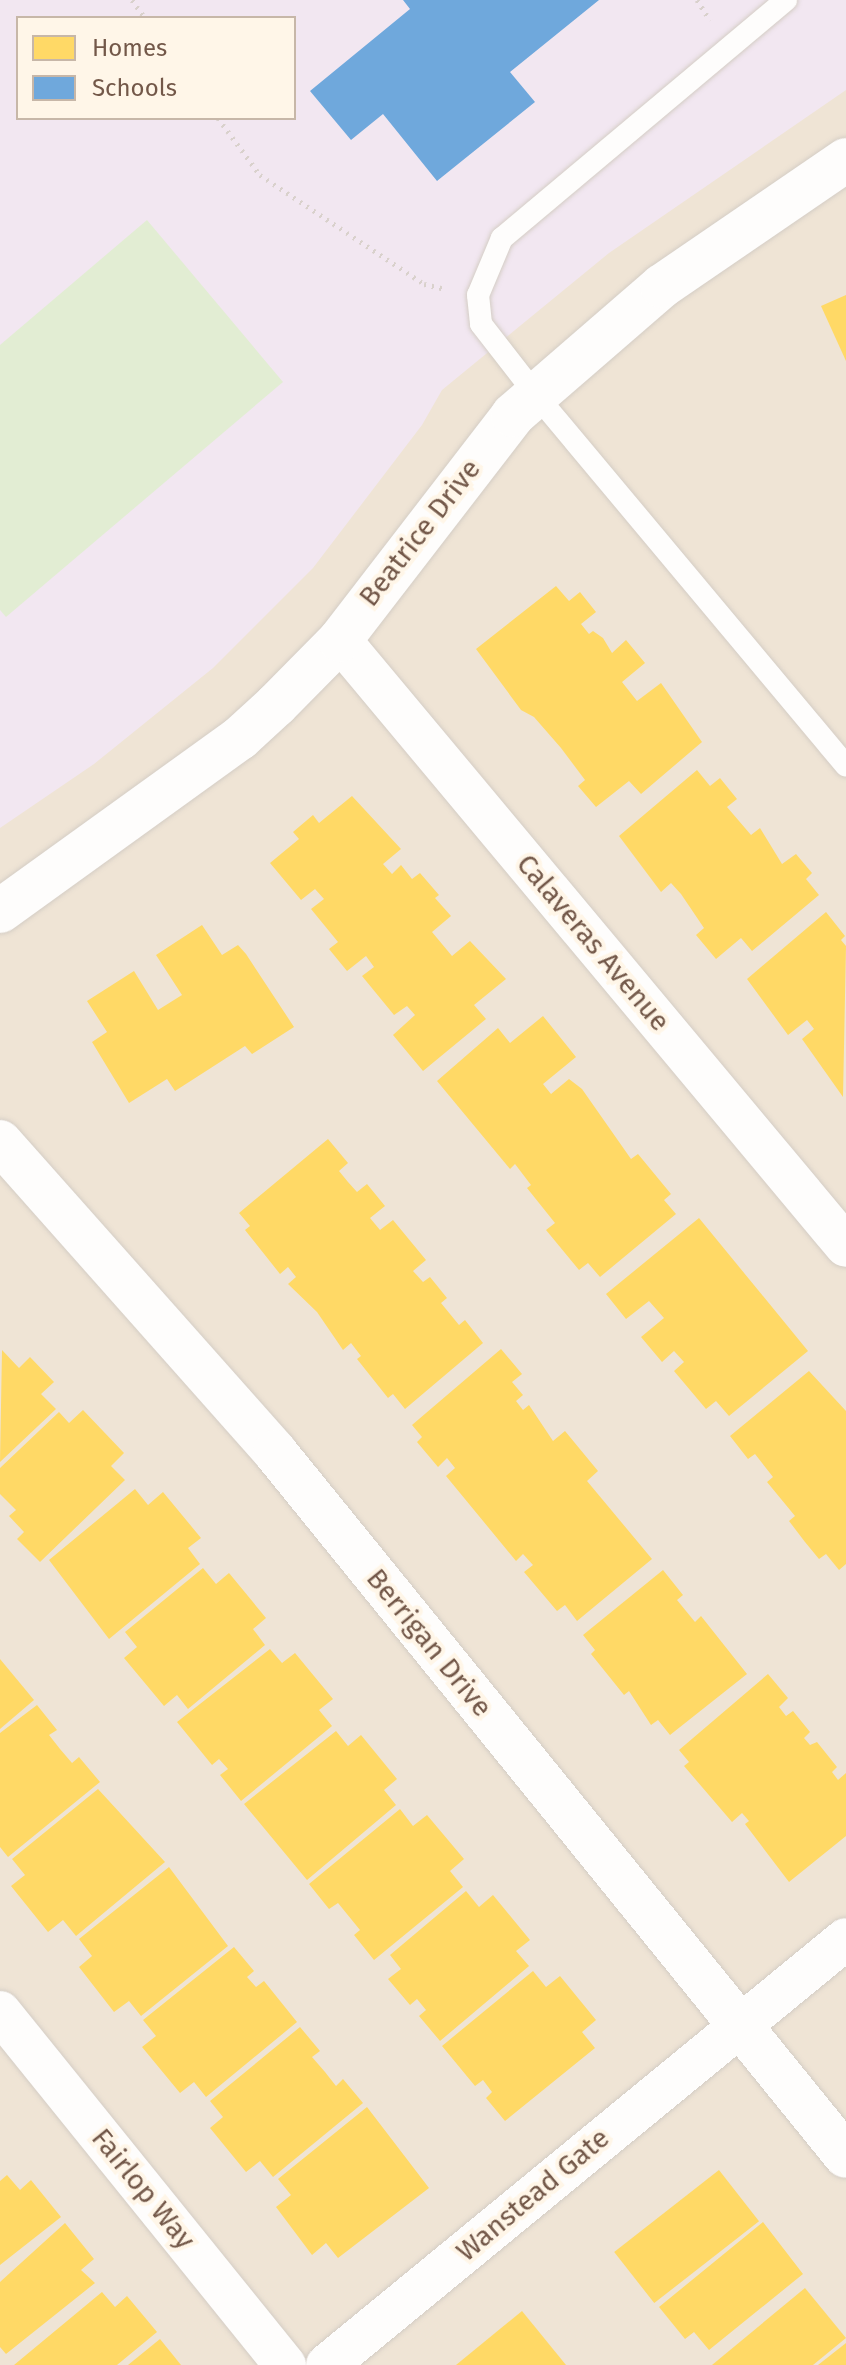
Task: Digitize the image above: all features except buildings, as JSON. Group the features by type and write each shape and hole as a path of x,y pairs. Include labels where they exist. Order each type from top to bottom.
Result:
{"street":[{"name":"Beatrice Drive","path":"0,911 240,738 340,640 459,481 536,395 662,286 846,160"},
{"name":"Calaveras Avenue","path":"340,640 846,1246"},
{"name":"Berrigan Drive","path":"0,1142 275,1452 846,2156"},
{"name":"Wanstead Gate","path":"327,2365 737,2024 846,1939"},
{"name":"Fairlop Way","path":"0,2012 285,2365"}],"lane":[{"path":"786,0 502,238 478,295 481,324 536,395 846,766"}],"path":[{"path":"219,120 260,175 424,284 478,295"}],"shaded area":[{"path":"0,0 846,0 846,2365 0,2365"},
{"path":"0,0 846,0 846,90 609,253 442,390 422,425 313,568 213,668 94,764 0,828"}],"green space":[{"path":"147,220 283,382 6,617 0,610 0,345"}]}
